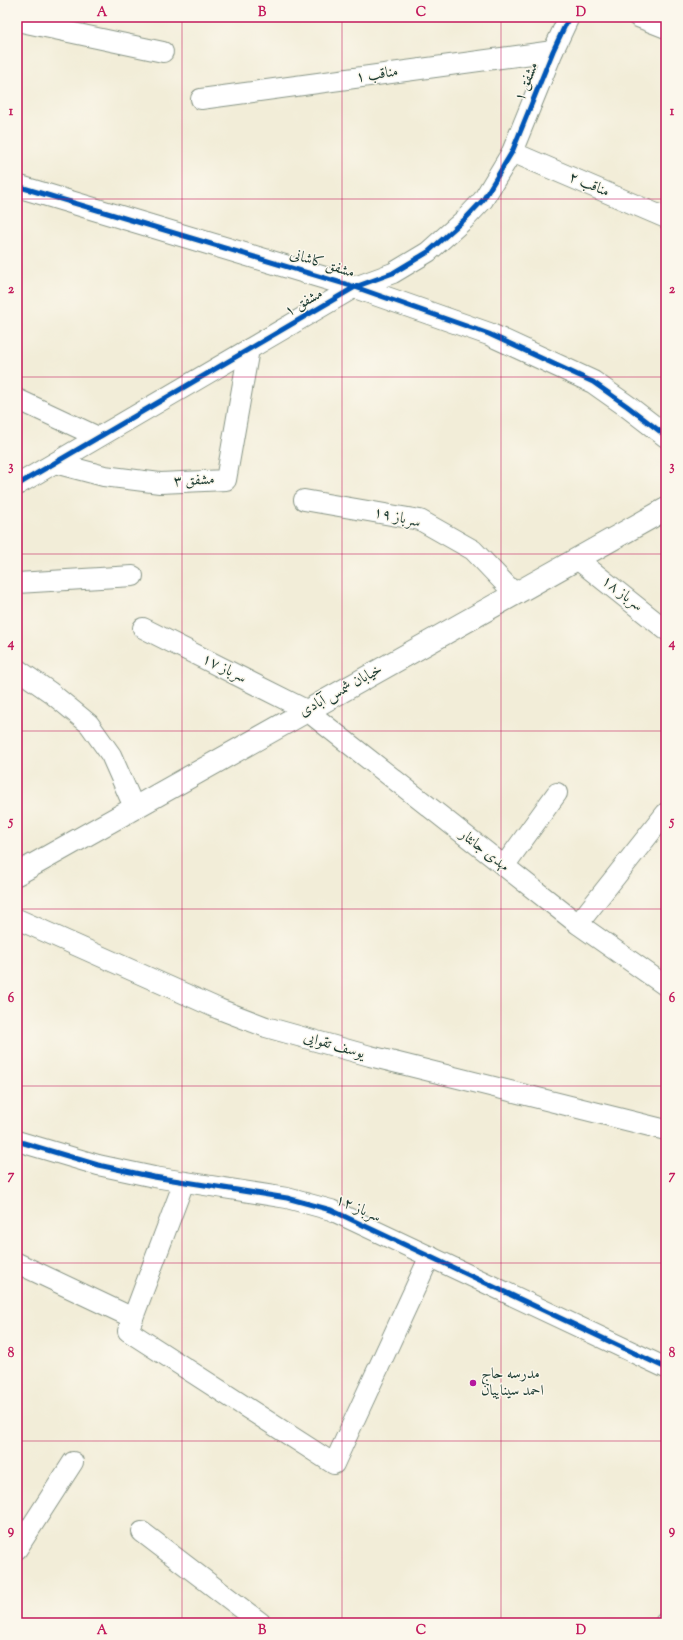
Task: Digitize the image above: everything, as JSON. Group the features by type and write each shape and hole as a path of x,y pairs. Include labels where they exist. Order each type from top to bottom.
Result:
{"main road":[{"name":"مشفق کاشانی","path":"17,186 355,286 489,334 593,382 666,436"},
{"name":"خیابان شمس آبادی","path":"17,874 306,710 666,509"}],"street":[{"name":"مشفق ۱","path":"17,485 355,286 393,274 428,252 465,219 483,200 512,152 553,51 569,17"},
{"path":"638,17 666,28"},
{"path":"17,21 163,52"},
{"name":"مناقب ۱","path":"201,99 553,51"},
{"name":"مناقب ۲","path":"512,152 666,218"},
{"name":"مشفق ۳","path":"55,463 104,476 160,483 226,480 249,348"},
{"path":"17,399 98,437"},
{"name":"سرباز ۱۹","path":"304,500 420,520 473,550 515,594"},
{"name":"سرباز ۱۸","path":"577,559 666,630"},
{"path":"17,583 133,576"},
{"name":"سرباز ۱۷","path":"143,628 306,710"},
{"path":"17,669 50,692 89,724 111,755 134,807"},
{"name":"مهدی جانثار","path":"306,710 578,924 666,986"},
{"path":"504,866 557,793"},
{"path":"578,924 666,813"},
{"name":"یوسف تقوایی","path":"17,919 219,1009 266,1027 370,1056 666,1130"},
{"name":"سرباز ۱۲","path":"17,1141 98,1165 154,1177 288,1198 331,1210 666,1368"},
{"path":"184,1182 128,1331 334,1464 430,1256"},
{"path":"17,1263 133,1318"},
{"path":"17,1549 74,1462"},
{"path":"142,1532 249,1619"}],"cycle path":[{"path":"17,485 355,287 393,273 428,252 465,219 483,200 512,152 553,51 569,17"},
{"path":"17,186 355,287 489,334 593,382 666,436"},
{"path":"17,1141 98,1165 154,1177 287,1198 331,1210 666,1368"}],"place":[{"name":"مدرسه حاج احمد سیناییان","path":"473,1383"}]}
